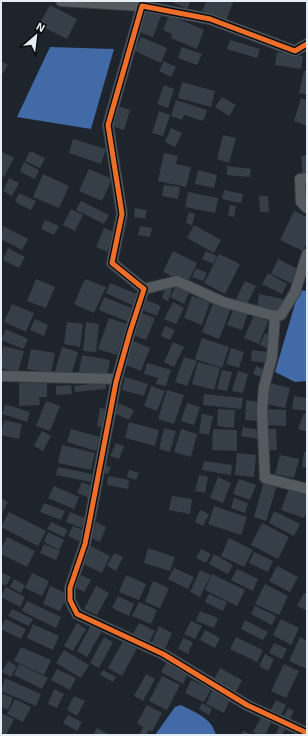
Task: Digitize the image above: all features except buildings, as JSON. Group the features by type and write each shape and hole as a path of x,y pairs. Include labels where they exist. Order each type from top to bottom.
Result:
{"street":[{"path":"61,1 142,6 210,19 295,51 307,44"},
{"path":"142,6 108,125 122,214 112,263 144,289"},
{"path":"307,178 300,180 301,202 307,208"},
{"path":"144,289 177,281 223,302 275,316 281,315 295,292 307,254"},
{"path":"144,289 116,382 90,524 70,588 70,600 77,614 163,654 247,706 307,733"},
{"path":"275,316 272,357 264,387 262,410 265,478 307,488"},
{"path":"1,376 115,379 116,382"}],"water":[{"path":"50,47 114,49 91,129 17,117"},
{"path":"299,290 307,291 307,381 295,382 275,372"},
{"path":"181,705 207,720 214,729 216,735 155,735 175,707"}],"cycle path":[{"path":"307,44 295,51 210,19 142,6 108,125 122,214 112,263 144,289 116,382 85,544 70,588 70,600 77,614 163,654 247,705 307,733"}]}
